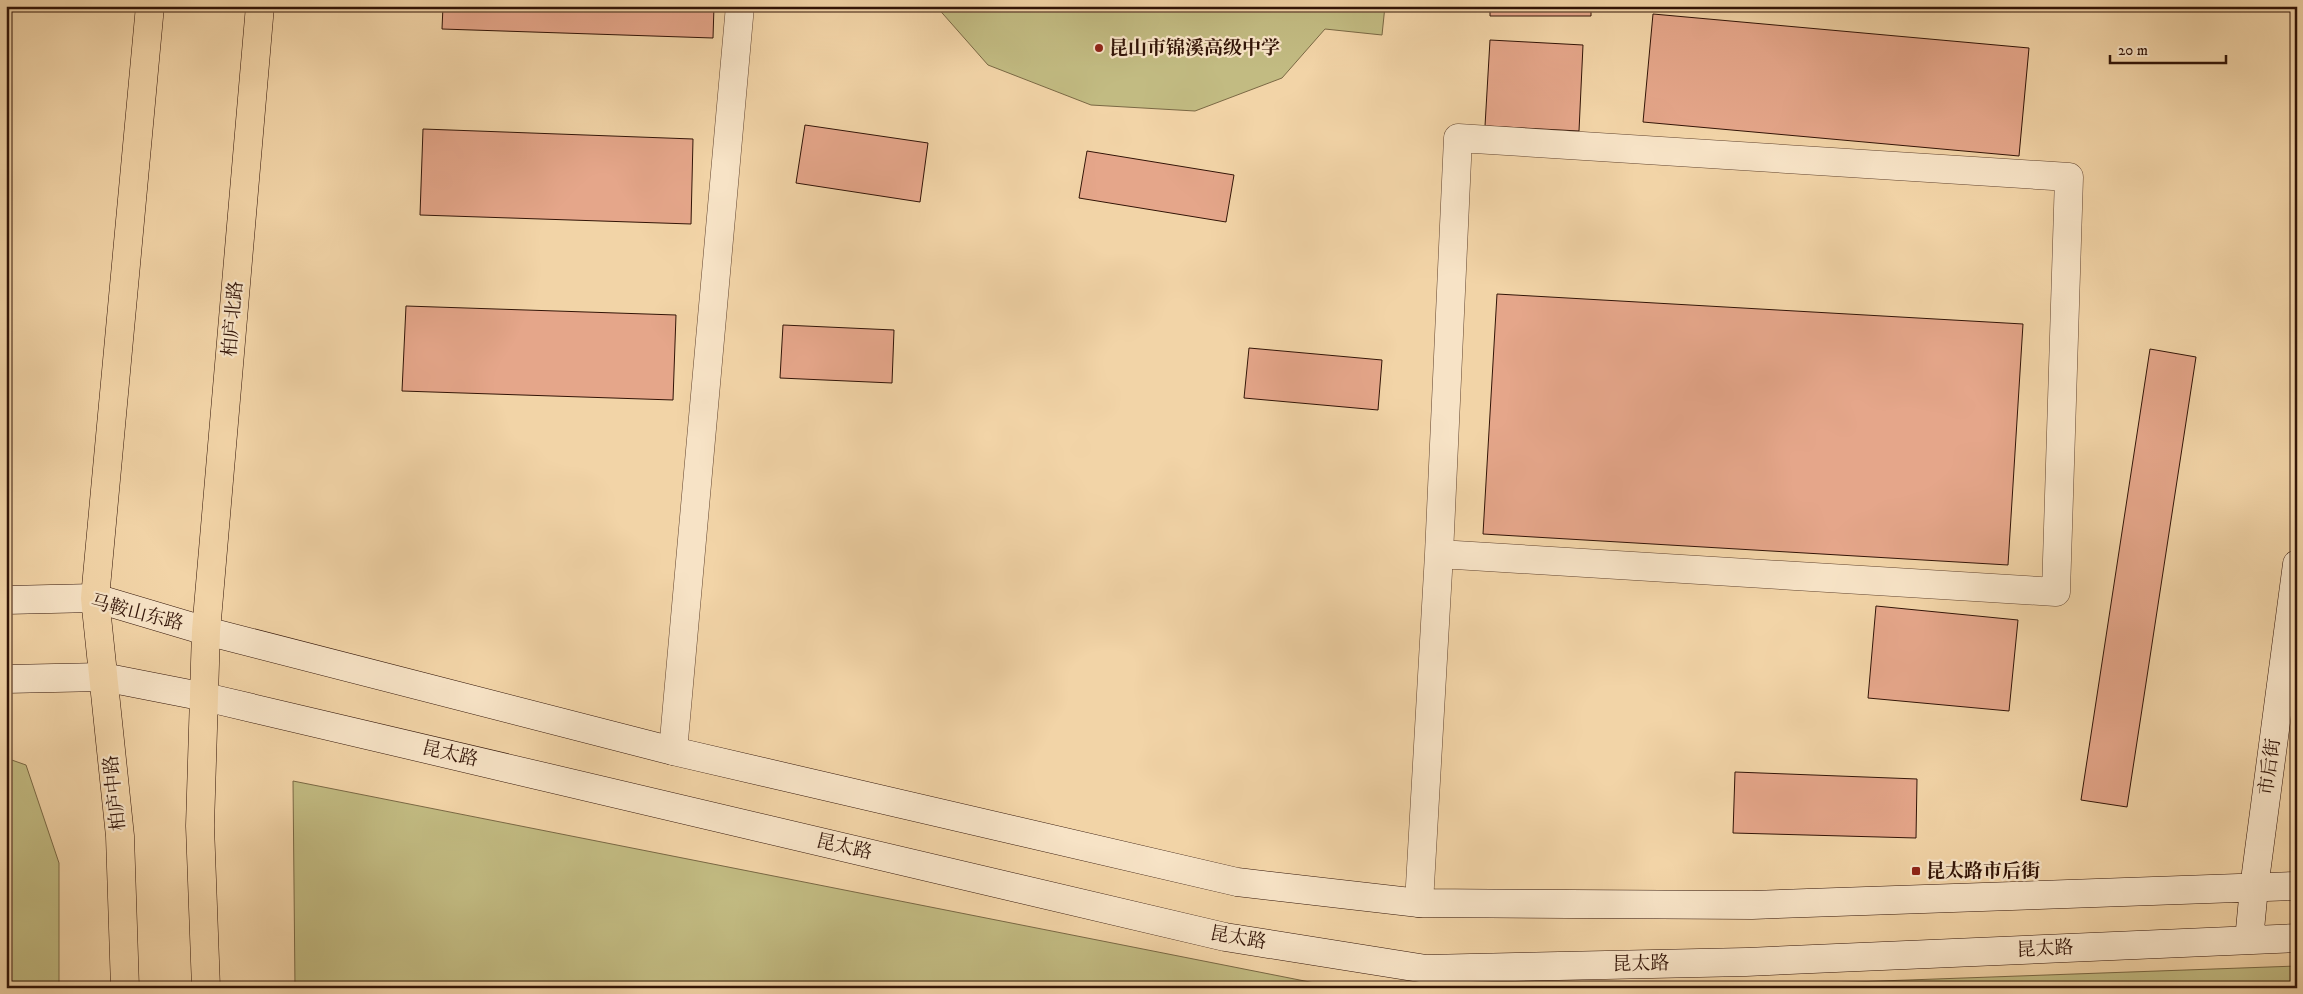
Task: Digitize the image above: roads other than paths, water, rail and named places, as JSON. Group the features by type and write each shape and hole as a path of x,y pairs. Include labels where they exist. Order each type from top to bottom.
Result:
{"main road":[{"path":"95,598 150,6"},
{"name":"柏庐北路","path":"206,631 260,6"},
{"path":"672,751 740,6"},
{"path":"1419,903 1439,554 1458,138 2069,177 2056,592 1439,554"},
{"name":"市后街","path":"2249,940 2254,888 2297,564"},
{"name":"马鞍山东路","path":"6,600 95,598 206,631"},
{"name":"柏庐中路","path":"95,598 120,836 125,988"},
{"path":"206,988 200,826 206,631 672,751 1237,882 1419,903 1752,905 2297,886"},
{"path":"6,679 103,677 205,697"},
{"name":"昆太路","path":"205,697 1224,937 1426,969 1746,962 2297,938"}],"place":[{"name":"昆山市锦溪高级中学","path":"1099,48"},
{"name":"昆太路市后街","path":"1916,871"}]}
